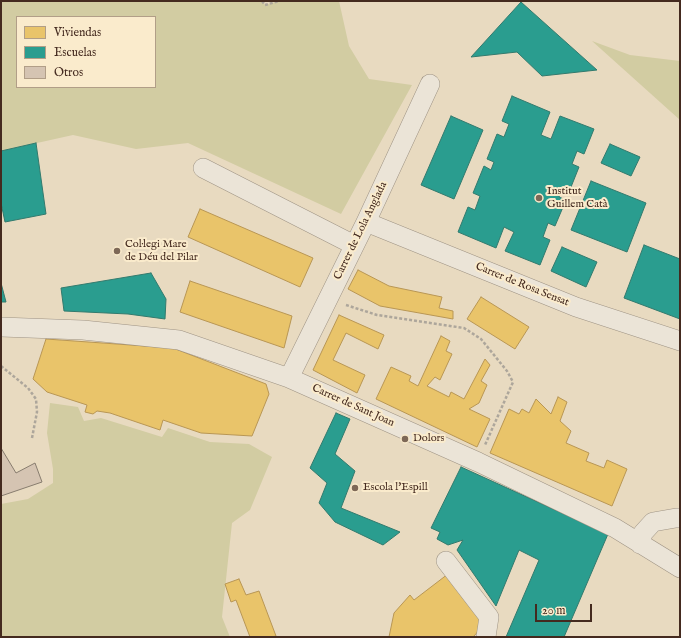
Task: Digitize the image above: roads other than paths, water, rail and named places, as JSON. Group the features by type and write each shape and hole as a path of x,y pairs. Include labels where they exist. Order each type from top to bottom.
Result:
{"street":[{"name":"Carrer de Lola Anglada","path":"289,378 366,222 430,84"},
{"path":"203,168 354,245"},
{"name":"Carrer de Rosa Sensat","path":"366,222 576,307 680,341"},
{"name":"Carrer de Sant Joan","path":"1,327 83,330 179,340 289,378 478,462 614,528 680,568"},
{"path":"640,544 643,533 652,522 680,518"},
{"path":"446,561 489,617 486,637"}],"place":[{"name":"Institut Guillem Catà","path":"539,198"},
{"name":"Col·legi Mare de Déu del Pilar","path":"117,251"},
{"name":"Dolors","path":"405,439"},
{"name":"Escola l'Espill","path":"355,488"}]}
